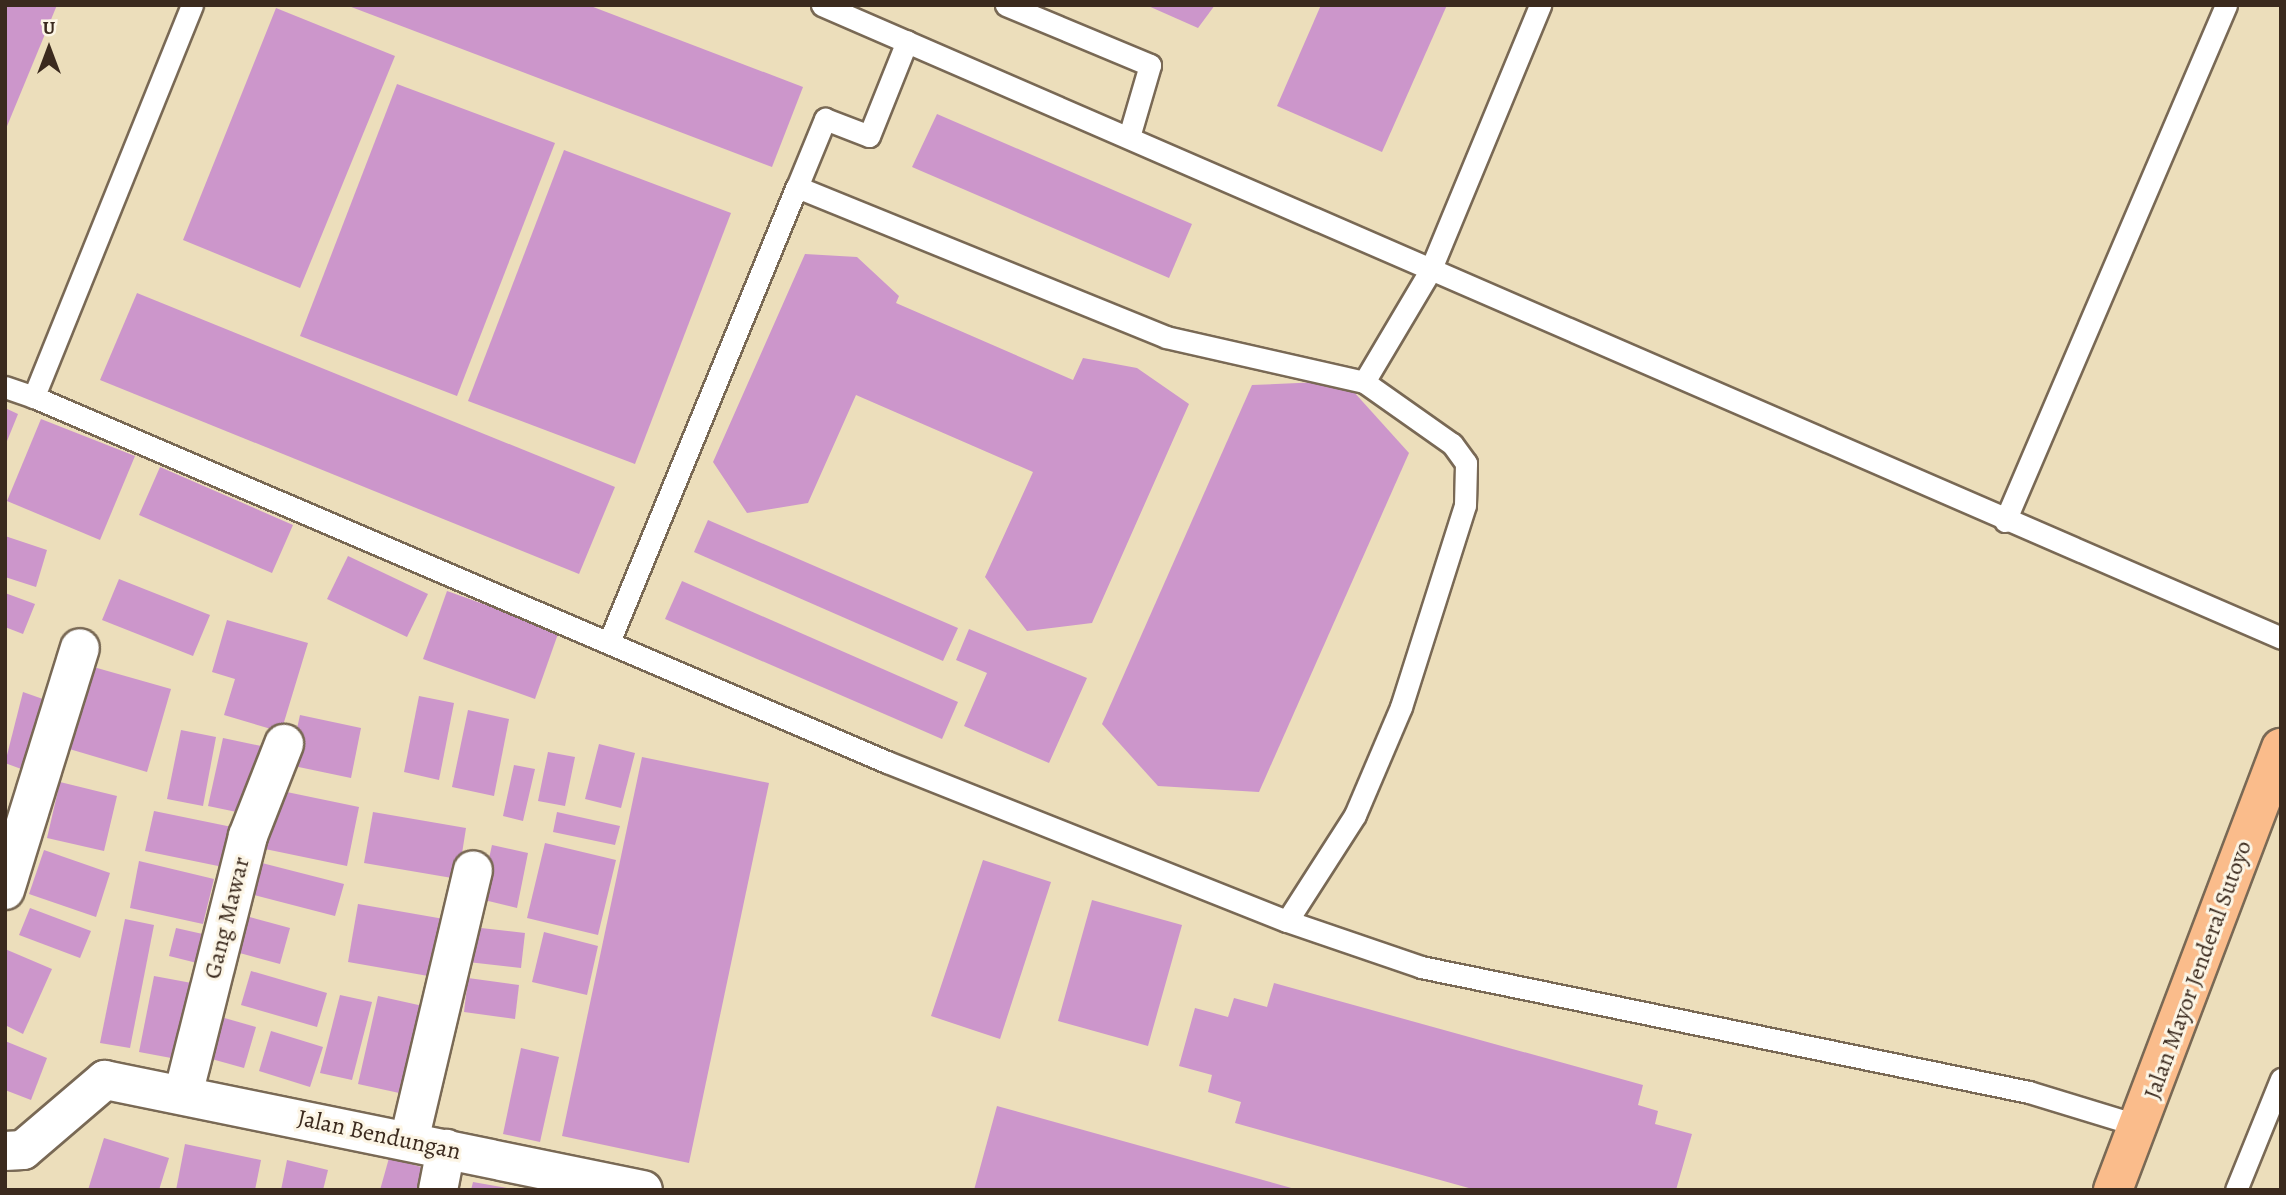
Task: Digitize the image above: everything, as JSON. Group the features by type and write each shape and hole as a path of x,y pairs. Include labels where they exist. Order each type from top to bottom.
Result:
{"highway":[{"name":"Jalan Mayor Jenderal Sutoyo","path":"2113,1190 2140,1126 2281,748"},
{"path":"2132,1190 2140,1126"}],"street":[{"path":"5,890 80,648"},
{"name":"Gang Mawar","path":"183,1095 248,836 284,744"},
{"path":"409,1141 473,870"},
{"name":"Jalan Bendungan","path":"5,1151 23,1150 94,1083 116,1082 643,1190"},
{"path":"439,1190 446,1149"}],"lane":[{"path":"34,397 192,5"},
{"path":"822,5 2281,638"},
{"path":"1006,5 1150,65 1129,137"},
{"path":"1364,382 1430,271 1540,5"},
{"path":"2005,520 2226,5"},
{"path":"609,642 825,119 869,136 908,41"},
{"path":"797,187 1166,337 1364,382 1452,444 1466,463 1465,505 1401,707 1354,815 1287,921"},
{"path":"5,387 34,397 887,762 1287,921 1421,967 2029,1092 2140,1126"},
{"path":"2236,1190 2281,1079"}],"building":[{"path":"5,5 57,5 5,131"},
{"path":"346,5 588,5 803,87 772,167"},
{"path":"1146,5 1215,5 1198,28"},
{"path":"1321,5 1447,5 1382,152 1277,106"},
{"path":"276,8 395,56 300,288 183,240"},
{"path":"397,84 555,143 457,396 300,336"},
{"path":"937,114 1192,224 1169,278 912,167"},
{"path":"564,150 731,213 635,464 468,401"},
{"path":"805,254 857,257 899,296 896,303 1073,380 1083,358 1137,368 1189,404 1092,623 1027,631 985,577 1033,472 856,395 808,503 747,513 713,462"},
{"path":"137,293 615,487 579,574 100,380"},
{"path":"1344,381 1409,453 1259,792 1158,786 1102,724 1252,385"},
{"path":"5,408 18,414 5,446"},
{"path":"41,419 135,456 100,540 7,501"},
{"path":"160,467 293,525 272,573 139,515"},
{"path":"708,520 958,628 943,661 694,552"},
{"path":"5,536 47,550 36,587 5,577"},
{"path":"348,556 428,594 407,637 327,599"},
{"path":"119,579 210,615 193,656 102,620"},
{"path":"682,581 958,702 942,739 665,619"},
{"path":"447,591 559,631 535,699 423,659"},
{"path":"5,593 35,604 23,634 5,627"},
{"path":"227,620 308,643 281,732 224,715 235,679 212,672"},
{"path":"969,629 1087,678 1049,763 964,726 987,673 956,660"},
{"path":"90,666 171,689 147,772 66,748"},
{"path":"23,692 57,704 32,773 5,763"},
{"path":"419,696 454,703 439,780 404,772"},
{"path":"468,710 509,719 494,796 452,787"},
{"path":"300,715 361,728 351,778 289,765"},
{"path":"181,730 216,737 203,806 167,799"},
{"path":"223,738 266,747 251,815 208,806"},
{"path":"599,744 635,753 621,808 585,799"},
{"path":"548,752 575,757 565,806 538,801"},
{"path":"642,757 769,783 689,1163 562,1136"},
{"path":"514,765 535,769 523,821 503,816"},
{"path":"60,782 117,796 104,851 47,838"},
{"path":"277,790 359,807 347,866 265,849"},
{"path":"154,811 232,827 223,867 145,851"},
{"path":"373,812 466,828 458,879 364,863"},
{"path":"557,812 620,826 615,845 553,832"},
{"path":"545,843 616,860 598,935 527,918"},
{"path":"492,845 528,853 517,908 480,899"},
{"path":"44,850 110,873 96,917 29,894"},
{"path":"983,860 1051,882 1000,1039 931,1016"},
{"path":"139,861 214,879 203,924 130,908"},
{"path":"258,862 344,884 335,916 250,894"},
{"path":"1092,900 1182,925 1148,1046 1058,1021"},
{"path":"358,904 444,919 434,977 348,962"},
{"path":"30,908 91,931 80,958 19,935"},
{"path":"246,916 290,928 280,964 236,952"},
{"path":"125,919 154,925 130,1048 100,1043"},
{"path":"472,927 525,933 521,968 468,962"},
{"path":"176,928 216,937 209,966 169,956"},
{"path":"544,932 598,946 587,995 532,982"},
{"path":"5,949 52,969 23,1034 5,1025"},
{"path":"251,971 327,993 317,1027 241,1005"},
{"path":"154,976 197,984 182,1060 139,1052"},
{"path":"468,978 519,985 515,1019 464,1012"},
{"path":"1274,983 1643,1085 1638,1105 1658,1111 1655,1124 1692,1134 1676,1190 1476,1190 1235,1123 1241,1102 1208,1092 1212,1075 1179,1066 1195,1008 1228,1017 1234,998 1267,1007"},
{"path":"340,995 372,1002 352,1080 320,1073"},
{"path":"378,996 432,1008 413,1096 358,1084"},
{"path":"221,1017 256,1027 244,1068 208,1058"},
{"path":"271,1031 323,1047 310,1087 259,1071"},
{"path":"5,1041 47,1058 31,1100 5,1090"},
{"path":"521,1048 559,1057 540,1142 503,1134"},
{"path":"997,1106 1295,1189 1295,1190 974,1190"},
{"path":"104,1138 169,1158 159,1190 88,1190"},
{"path":"185,1144 261,1160 255,1190 176,1190"},
{"path":"389,1158 432,1170 427,1190 380,1190"},
{"path":"287,1160 328,1170 323,1190 281,1190"},
{"path":"473,1182 507,1188 507,1190 471,1190"}]}
